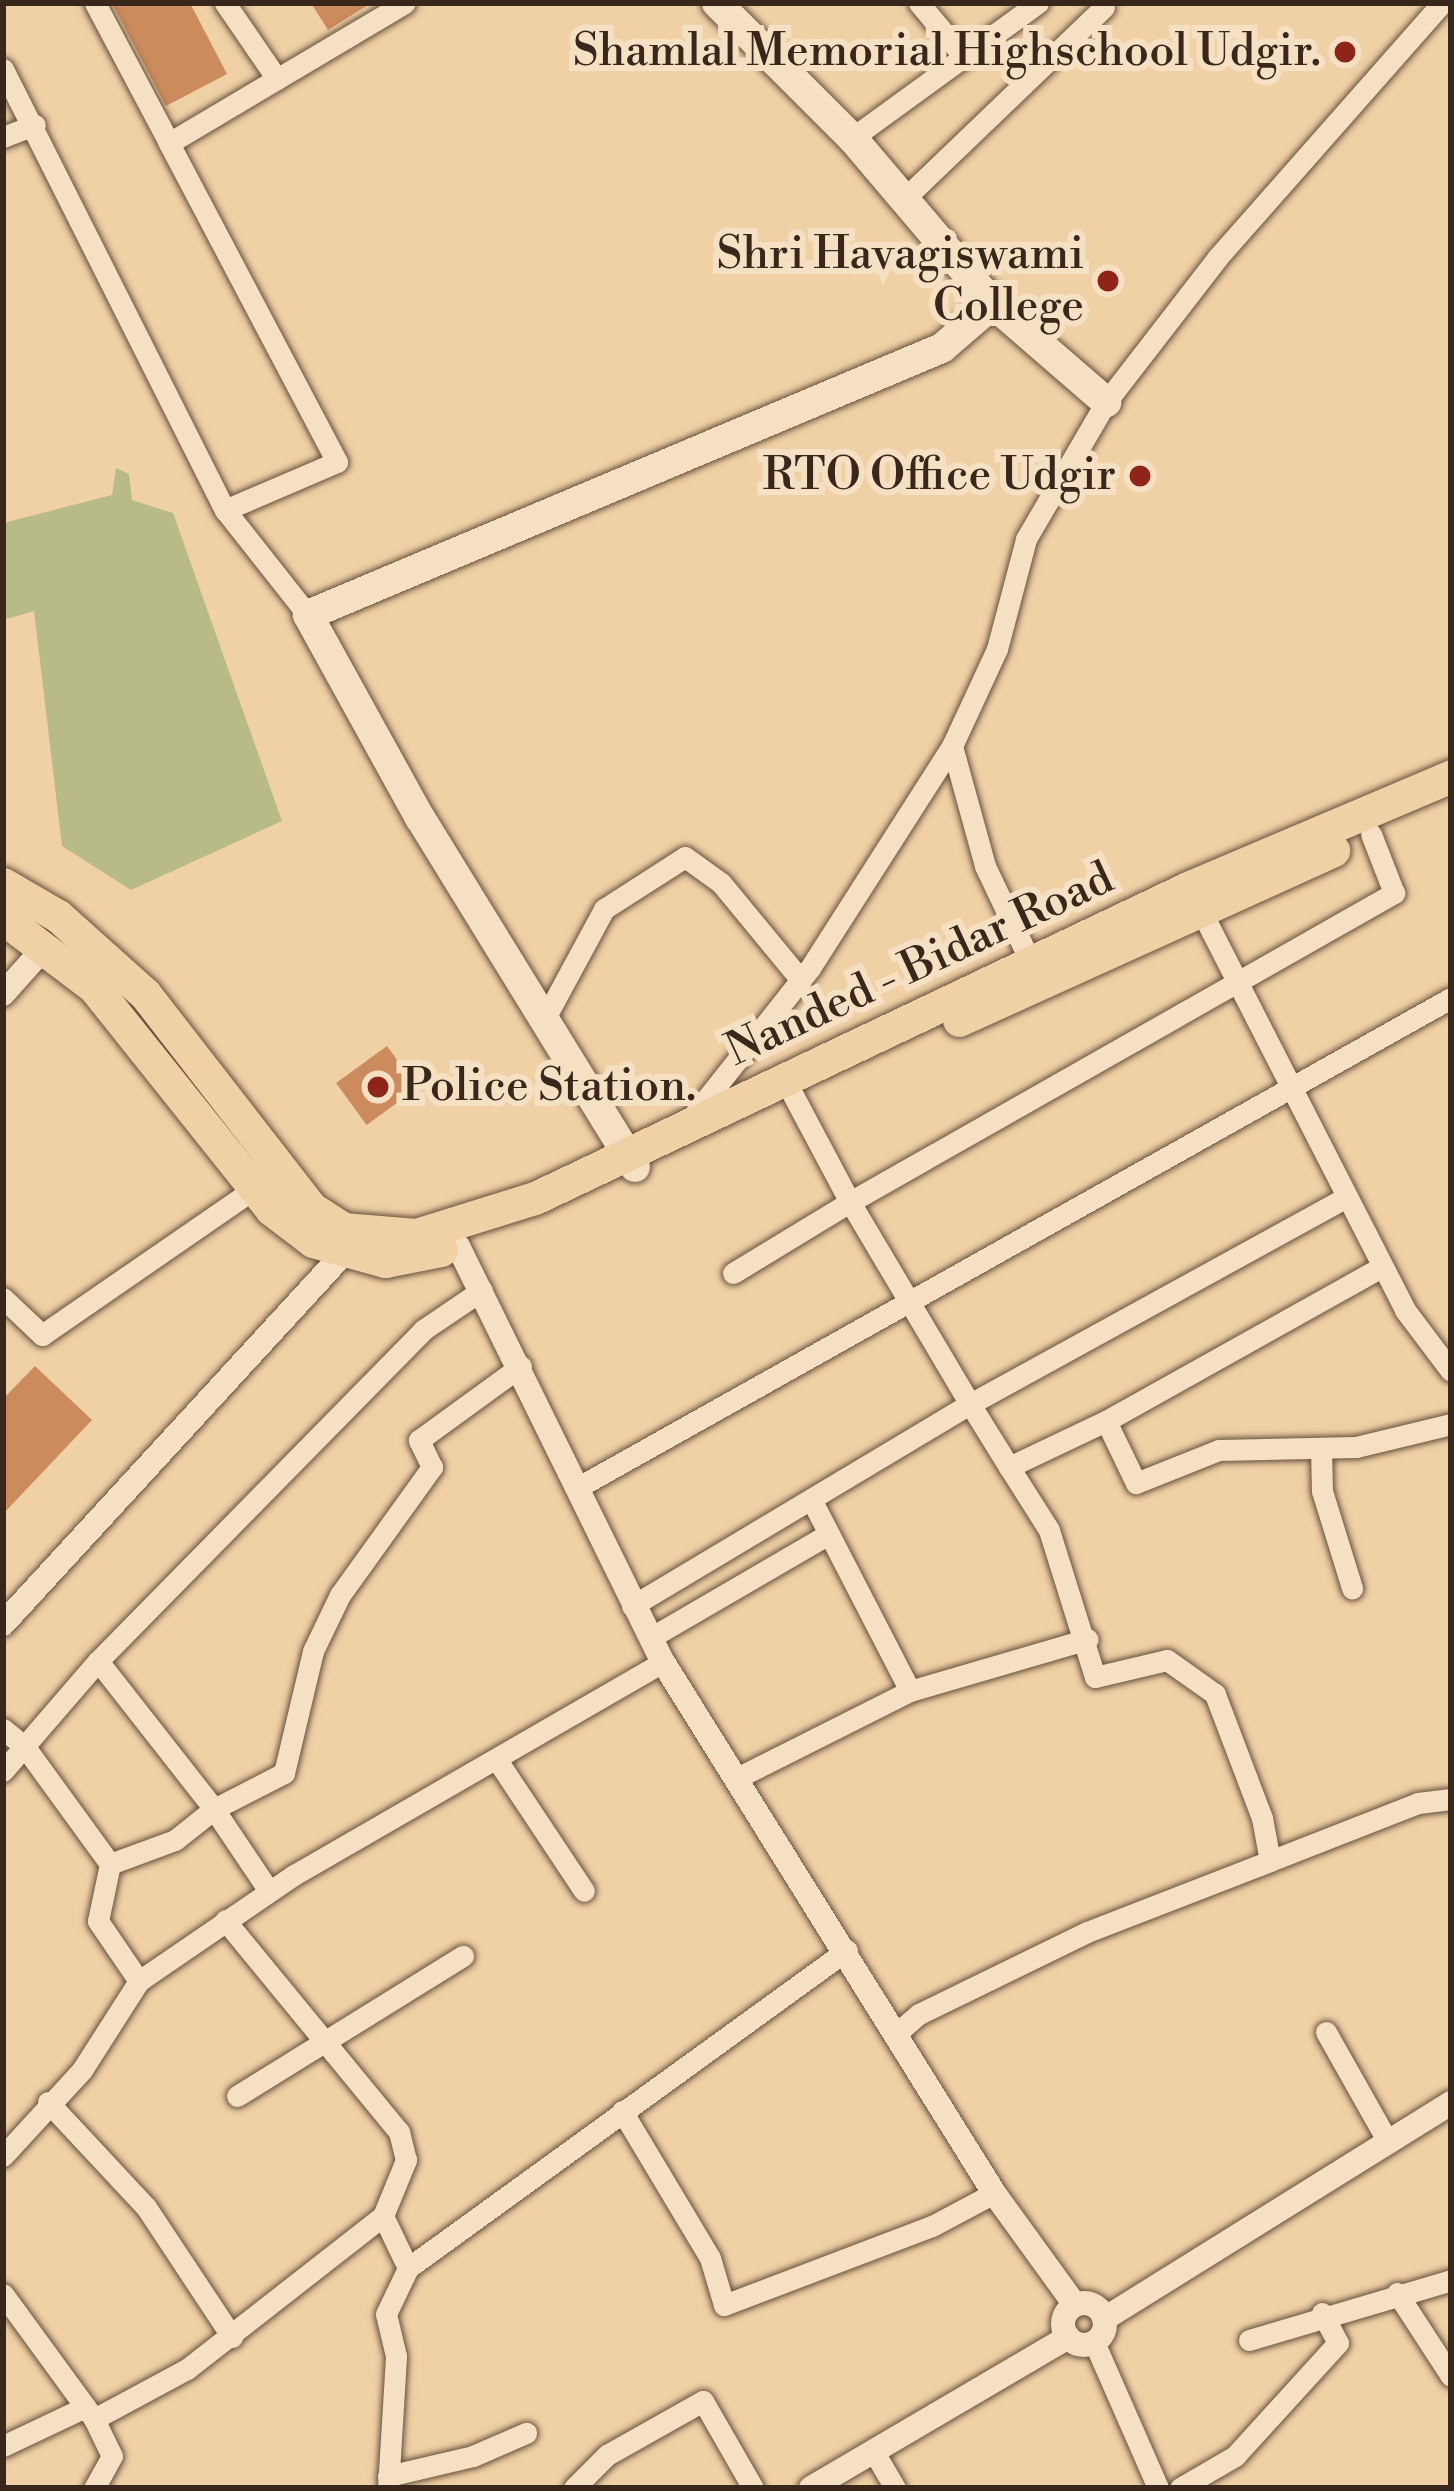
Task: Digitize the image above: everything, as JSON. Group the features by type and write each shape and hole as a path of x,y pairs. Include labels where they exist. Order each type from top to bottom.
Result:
{"highway":[{"name":"Nanded - Bidar Road","path":"3,918 94,987 254,1190 313,1241 343,1254 385,1261 458,1246 631,1160 688,1123 1035,972 1451,776"},
{"name":"Nanded - Bidar Road","path":"1195,898 1451,801"},
{"name":"Nanded - Bidar Road","path":"3,884 110,957 270,1163 343,1229 416,1235 469,1225 793,1095 1035,972"}],"main road":[{"path":"717,3 852,138 993,304 1106,401"},
{"path":"631,1160 308,615 942,348 993,304"}],"street":[{"path":"94,3 337,462 225,511"},
{"path":"225,3 277,79"},
{"path":"169,143 277,79 372,11 405,3"},
{"path":"919,3 964,57"},
{"path":"852,138 1038,3"},
{"path":"688,1123 801,980 952,746 997,649 1026,539 1106,401 1218,256 1442,3"},
{"path":"904,199 1104,8"},
{"path":"3,69 35,124 225,511 308,615"},
{"path":"3,137 35,124"},
{"path":"952,746 985,866 1035,972"},
{"path":"733,1273 1394,893 1371,834"},
{"path":"544,1019 604,909 685,857 722,883 801,980"},
{"path":"1195,898 1288,1090 1382,1267 1451,1370"},
{"path":"3,994 44,948"},
{"path":"582,1485 1451,998"},
{"path":"793,1095 850,1202 1048,1530 1088,1639 1095,1677 1167,1660 1215,1694 1235,1764 1262,1818 1270,1861"},
{"path":"3,1298 42,1335 254,1190"},
{"path":"632,1606 970,1404 1346,1197"},
{"path":"458,1246 582,1485 632,1606 663,1661 994,2193 1075,2305"},
{"path":"3,1624 343,1254"},
{"path":"1010,1467 1106,1421 1382,1267"},
{"path":"3,1772 98,1661 423,1330 482,1290"},
{"path":"110,1864 176,1840 214,1809 284,1773 299,1694 331,1614 431,1467 419,1440 521,1366"},
{"path":"1106,1421 1136,1483 1219,1450 1321,1448 1451,1424"},
{"path":"1321,1448 1322,1491 1352,1588"},
{"path":"811,1499 910,1691"},
{"path":"650,1638 829,1534"},
{"path":"739,1777 910,1691 1088,1639"},
{"path":"98,1661 214,1809 269,1892"},
{"path":"3,2156 82,2070 139,1981 269,1892 663,1661"},
{"path":"3,1730 25,1748 110,1864 98,1921 139,1981"},
{"path":"497,1760 584,1891"},
{"path":"898,2032 919,2014 1087,1932 1418,1802 1451,1799"},
{"path":"3,2446 90,2413 232,2337 383,2216 408,2144 225,1920"},
{"path":"526,2433 473,2456 388,2482 396,2356 386,2314 408,2268 847,1950"},
{"path":"237,2096 463,1956"},
{"path":"1326,2032 1388,2143"},
{"path":"48,2102 146,2207 232,2337"},
{"path":"811,2488 1068,2337 1099,2331 1451,2103"},
{"path":"622,2111 710,2258 724,2305 932,2226 994,2193"},
{"path":"383,2216 408,2268"},
{"path":"1250,2340 1322,2313 1451,2280"},
{"path":"1397,2293 1451,2375"},
{"path":"3,2294 90,2413 112,2456 94,2488"},
{"path":"1075,2305 1091,2304 1158,2488"},
{"path":"1068,2337 1064,2320 1075,2305"},
{"path":"1180,2488 1234,2456 1338,2342 1322,2313"},
{"path":"574,2488 607,2455 703,2401 753,2488"},
{"path":"874,2452 896,2488"}],"green space":[{"path":"116,468 129,474 132,500 173,513 282,821 131,890 62,846 34,611 3,620 3,523 112,495"}],"building":[{"path":"112,3 190,3 227,74 166,106"},
{"path":"311,3 371,3 328,30"},
{"name":"Police Station.","path":"387,1046 418,1088 367,1125 336,1083"},
{"path":"35,1366 92,1420 3,1514 3,1399"}],"place":[{"name":"Shamlal Memorial Highschool Udgir.","path":"1345,52"},
{"name":"Shri Havagiswami College","path":"1108,281"},
{"name":"RTO Office Udgir","path":"1140,476"},
{"name":"Police Station.","path":"378,1087"}]}
